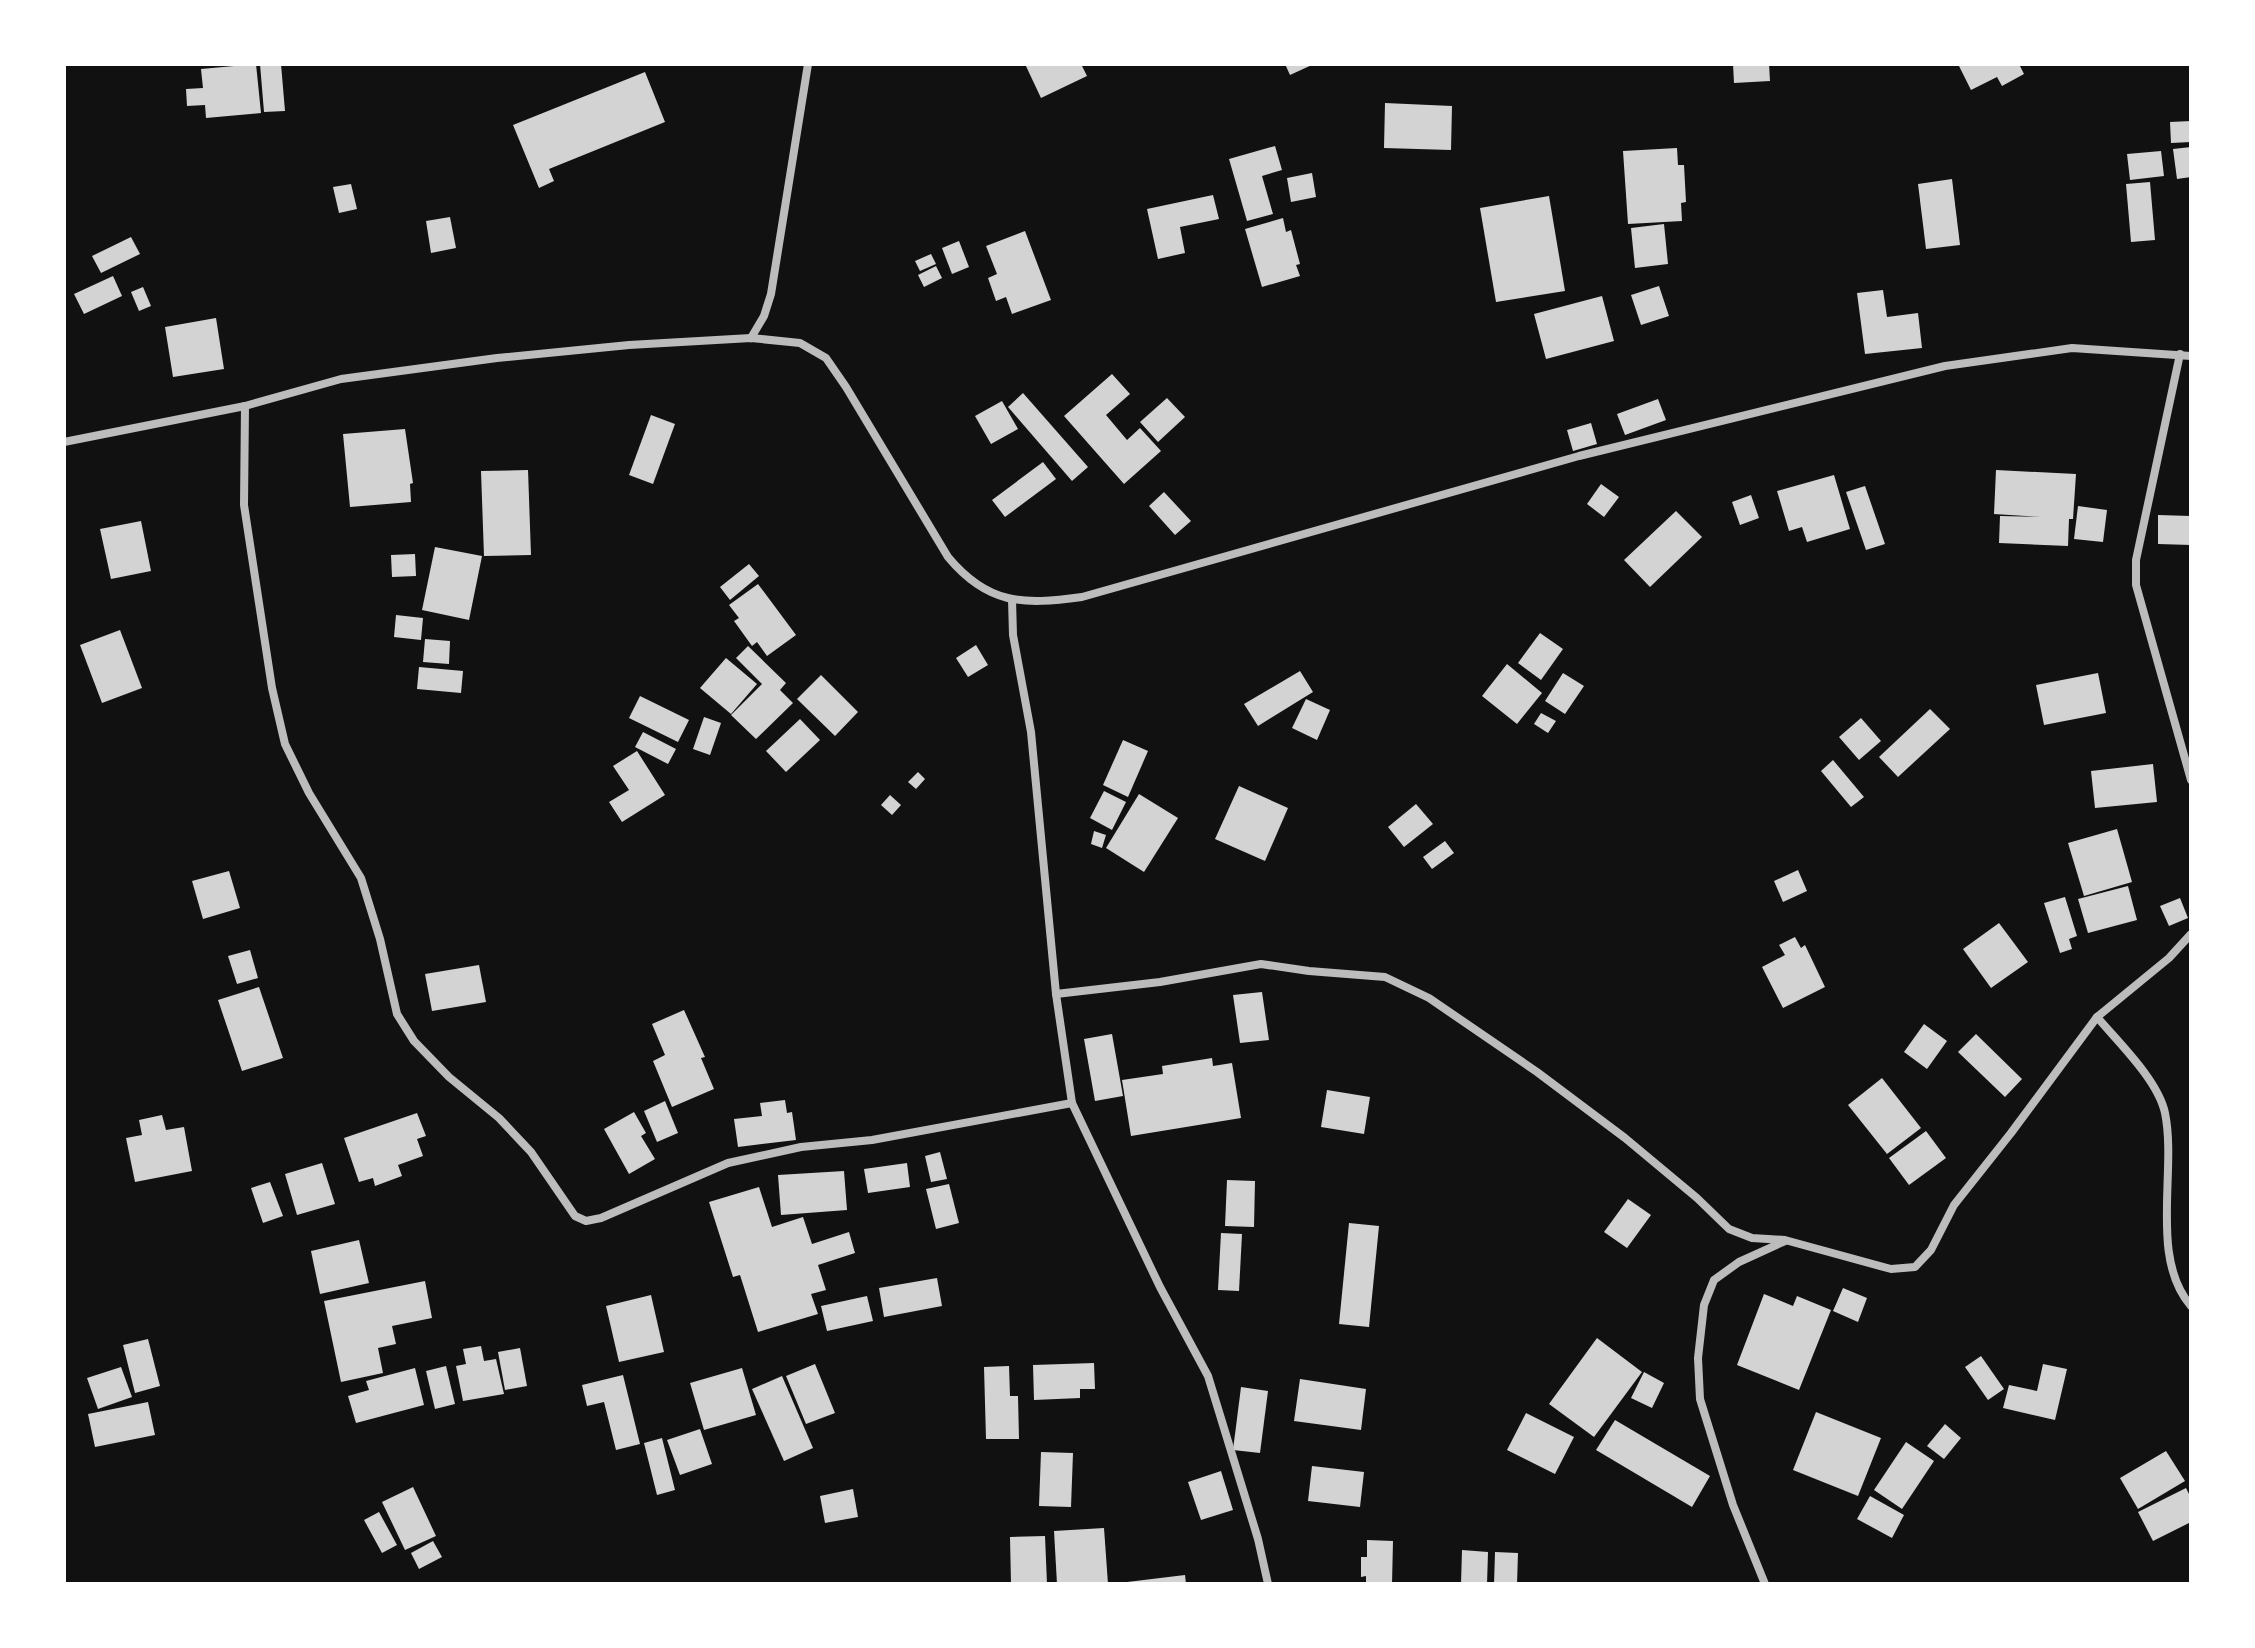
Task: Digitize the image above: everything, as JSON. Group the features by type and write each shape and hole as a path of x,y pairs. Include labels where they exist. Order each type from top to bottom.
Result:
{"street":[{"path":"751,338 764,316 771,294 808,64"},
{"path":"64,442 245,406 356,376 600,347 751,338 800,343 826,358 854,399 948,557 962,573 977,585 1012,600 1040,603 1082,597 1579,456 1945,366 2072,348 2191,356"},
{"path":"2180,354 2136,560 2136,585 2191,780"},
{"path":"245,406 244,505 272,688 285,744 309,793 361,878 380,939 397,1014 414,1041 449,1077 499,1118 531,1152 575,1216 586,1221 601,1218 728,1163 801,1147 872,1140 1072,1103"},
{"path":"1012,600 1013,635 1031,732 1056,994 1072,1103 1154,1275 1208,1376 1258,1539 1268,1584"},
{"path":"1056,994 1160,982 1261,964 1385,977 1429,998 1537,1072 1625,1138 1729,1229 1752,1238 1785,1240 1891,1269 1915,1267 1931,1250 1954,1205 2097,1017 2169,958 2191,934"},
{"path":"2097,1017 2148,1078 2165,1111 2168,1160 2166,1214 2171,1256 2180,1293 2191,1306"},
{"path":"1765,1584 1733,1505 1700,1399 1698,1358 1704,1305 1714,1280 1739,1262 1785,1240"}],"building":[{"path":"256,64 261,113 206,118 205,105 187,106 186,89 203,88 201,69"},
{"path":"260,64 281,64 285,111 264,112"},
{"path":"1025,64 1081,64 1087,76 1041,98"},
{"path":"1285,64 1314,64 1290,75"},
{"path":"1733,64 1769,64 1770,81 1734,83"},
{"path":"1958,64 2019,64 2024,74 2002,86 1997,77 1971,90"},
{"path":"645,72 665,122 549,169 554,181 539,188 513,125"},
{"path":"1385,103 1452,106 1451,150 1384,148"},
{"path":"2191,121 2191,142 2171,143 2170,122"},
{"path":"1275,146 1282,170 1262,176 1273,214 1247,221 1229,159"},
{"path":"2191,147 2191,177 2177,179 2173,149"},
{"path":"1677,148 1678,165 1684,165 1686,202 1681,203 1682,221 1628,224 1623,151"},
{"path":"2161,151 2164,176 2130,180 2127,154"},
{"path":"1312,173 1316,197 1291,202 1287,178"},
{"path":"1952,179 1960,245 1926,249 1918,184"},
{"path":"2150,182 2155,240 2131,242 2126,184"},
{"path":"351,184 357,209 339,213 333,187"},
{"path":"1213,195 1219,219 1180,227 1185,253 1158,259 1147,209"},
{"path":"1549,196 1565,291 1496,302 1480,208"},
{"path":"450,217 456,248 431,253 426,221"},
{"path":"1283,218 1286,232 1291,230 1300,276 1262,287 1245,229"},
{"path":"1664,224 1668,264 1635,268 1631,228"},
{"path":"1025,231 1051,300 1012,314 1006,297 996,301 988,278 997,274 986,246"},
{"path":"131,237 140,254 101,273 92,256"},
{"path":"959,241 969,267 952,274 942,248"},
{"path":"931,254 936,264 920,271 915,261"},
{"path":"936,266 942,278 924,287 918,275"},
{"path":"113,276 122,296 84,314 74,294"},
{"path":"1659,286 1669,316 1641,325 1631,295"},
{"path":"143,287 151,306 139,311 131,292"},
{"path":"1883,290 1887,317 1918,313 1922,348 1865,354 1857,293"},
{"path":"1602,296 1614,341 1546,359 1534,314"},
{"path":"216,318 224,369 173,377 165,327"},
{"path":"1112,374 1130,394 1106,415 1127,440 1140,428 1161,451 1124,484 1064,416"},
{"path":"1023,393 1088,467 1072,481 1008,407"},
{"path":"1167,398 1185,417 1158,442 1140,422"},
{"path":"1658,399 1666,420 1625,435 1617,414"},
{"path":"1002,401 1018,429 991,444 975,416"},
{"path":"651,415 675,424 653,484 629,475"},
{"path":"1591,423 1597,444 1573,451 1567,430"},
{"path":"405,429 413,483 410,484 411,502 350,507 343,434"},
{"path":"1043,462 1056,479 1005,517 992,500"},
{"path":"528,470 531,555 484,556 481,471"},
{"path":"1996,470 2076,474 2068,546 1999,543 2000,516 2042,517 1994,514"},
{"path":"1834,475 1850,529 1807,542 1802,527 1789,531 1777,491"},
{"path":"1601,484 1619,497 1604,517 1587,504"},
{"path":"1865,486 1885,544 1866,550 1846,492"},
{"path":"1164,492 1191,521 1175,535 1149,506"},
{"path":"1751,495 1759,518 1740,525 1732,502"},
{"path":"2078,506 2107,510 2103,542 2074,539"},
{"path":"1676,511 1702,537 1650,587 1624,560"},
{"path":"2158,515 2191,516 2191,545 2158,544"},
{"path":"141,521 151,571 111,579 100,529"},
{"path":"435,547 482,556 469,620 422,610"},
{"path":"415,554 416,576 392,577 391,555"},
{"path":"749,564 759,576 730,600 720,587"},
{"path":"758,584 796,635 767,656 757,642 752,646 734,621 739,618 729,605"},
{"path":"396,615 423,618 421,640 394,637"},
{"path":"120,630 142,688 102,703 80,645"},
{"path":"1540,633 1563,649 1541,680 1518,663"},
{"path":"425,639 450,641 449,664 423,662"},
{"path":"976,645 988,665 968,677 956,658"},
{"path":"748,646 786,683 780,690 793,703 756,739 731,715 762,684 736,658"},
{"path":"726,658 757,684 731,714 700,688"},
{"path":"1507,664 1542,693 1517,724 1482,696"},
{"path":"419,667 463,671 461,693 417,689"},
{"path":"1300,671 1313,692 1258,726 1244,704"},
{"path":"1563,673 1584,686 1565,714 1545,701"},
{"path":"2098,673 2106,713 2044,725 2036,685"},
{"path":"821,675 858,712 835,736 797,699"},
{"path":"640,696 689,720 678,742 629,718"},
{"path":"1306,699 1330,710 1317,740 1292,728"},
{"path":"1930,709 1950,729 1898,777 1879,757"},
{"path":"1541,713 1556,721 1548,733 1534,724"},
{"path":"704,717 721,723 710,755 693,749"},
{"path":"1861,718 1881,741 1859,760 1839,737"},
{"path":"800,719 820,740 786,772 766,751"},
{"path":"643,732 676,749 668,764 635,747"},
{"path":"1123,740 1148,751 1128,797 1103,785"},
{"path":"637,751 665,795 622,822 609,802 629,790 613,766"},
{"path":"1833,760 1864,797 1851,807 1821,771"},
{"path":"2153,764 2157,802 2095,808 2091,771"},
{"path":"918,772 925,779 916,789 908,782"},
{"path":"1239,786 1288,808 1265,861 1215,839"},
{"path":"1104,791 1126,802 1112,830 1090,818"},
{"path":"1139,794 1178,818 1144,872 1106,848"},
{"path":"890,795 901,805 892,815 881,805"},
{"path":"1416,804 1433,824 1404,847 1388,827"},
{"path":"2117,829 2132,882 2084,896 2068,843"},
{"path":"1094,831 1106,835 1102,848 1091,844"},
{"path":"1445,841 1454,853 1432,869 1423,857"},
{"path":"1798,870 1807,891 1783,902 1774,881"},
{"path":"229,871 240,908 203,919 192,881"},
{"path":"2128,886 2137,920 2088,933 2078,899"},
{"path":"2065,897 2077,936 2069,939 2072,949 2060,953 2044,903"},
{"path":"2180,898 2188,918 2169,926 2160,906"},
{"path":"1999,923 2028,962 1991,988 1963,949"},
{"path":"1795,937 1801,948 1805,945 1825,987 1783,1008 1762,967 1785,955 1779,945"},
{"path":"250,950 258,978 237,984 228,956"},
{"path":"479,965 486,1002 432,1011 425,974"},
{"path":"259,987 283,1058 242,1071 218,1000"},
{"path":"1262,992 1269,1040 1240,1043 1233,995"},
{"path":"684,1010 705,1057 701,1058 714,1089 672,1107 653,1061 665,1055 652,1024"},
{"path":"1924,1024 1947,1041 1927,1069 1904,1052"},
{"path":"1112,1034 1123,1096 1095,1101 1084,1039"},
{"path":"1976,1034 2022,1079 2005,1097 1958,1052"},
{"path":"1212,1058 1213,1066 1232,1063 1241,1118 1131,1136 1122,1080 1163,1074 1162,1066"},
{"path":"1882,1078 1921,1128 1887,1154 1848,1105"},
{"path":"1327,1090 1370,1097 1364,1134 1321,1127"},
{"path":"785,1100 787,1113 792,1112 796,1140 738,1147 734,1119 762,1116 760,1103"},
{"path":"665,1101 678,1133 657,1142 644,1111"},
{"path":"634,1112 646,1133 641,1136 655,1159 629,1174 604,1129"},
{"path":"417,1113 426,1136 417,1139 423,1156 398,1165 402,1176 375,1186 373,1178 359,1182 344,1138"},
{"path":"162,1115 166,1130 184,1127 192,1171 135,1182 126,1138 142,1135 139,1120"},
{"path":"1926,1131 1946,1158 1909,1185 1889,1158"},
{"path":"940,1152 947,1179 931,1182 925,1156"},
{"path":"322,1163 335,1204 297,1215 285,1174"},
{"path":"907,1163 910,1187 868,1193 864,1169"},
{"path":"844,1171 847,1210 781,1215 778,1175"},
{"path":"1227,1180 1255,1181 1254,1227 1225,1226"},
{"path":"270,1182 283,1216 263,1223 251,1188"},
{"path":"949,1184 959,1223 936,1229 926,1189"},
{"path":"759,1187 772,1227 803,1217 812,1244 849,1232 855,1253 818,1265 826,1290 811,1294 818,1314 758,1332 740,1275 733,1277 709,1202"},
{"path":"1628,1199 1651,1215 1627,1248 1604,1232"},
{"path":"1349,1223 1379,1226 1369,1327 1339,1324"},
{"path":"1221,1233 1242,1234 1239,1291 1218,1290"},
{"path":"359,1240 369,1283 320,1294 311,1251"},
{"path":"937,1278 942,1306 884,1317 879,1288"},
{"path":"425,1281 432,1318 392,1326 396,1344 378,1348 383,1373 341,1382 324,1301"},
{"path":"1843,1288 1867,1298 1858,1322 1833,1311"},
{"path":"1764,1294 1793,1306 1797,1296 1831,1310 1799,1390 1737,1365"},
{"path":"651,1295 664,1352 619,1362 606,1306"},
{"path":"867,1296 873,1321 827,1331 821,1306"},
{"path":"1597,1338 1642,1372 1594,1437 1549,1404"},
{"path":"148,1339 160,1386 135,1393 123,1345"},
{"path":"481,1346 484,1361 496,1359 504,1394 463,1401 456,1366 466,1364 463,1349"},
{"path":"520,1348 527,1386 505,1390 498,1352"},
{"path":"1981,1356 2004,1389 1988,1400 1965,1367"},
{"path":"1094,1363 1095,1389 1080,1389 1080,1398 1034,1400 1033,1365"},
{"path":"815,1364 835,1413 806,1424 786,1376"},
{"path":"2043,1364 2067,1369 2055,1420 2003,1408 2009,1385 2037,1391"},
{"path":"446,1366 455,1404 435,1409 426,1371"},
{"path":"1009,1366 1010,1396 1018,1396 1019,1439 986,1439 984,1367"},
{"path":"121,1367 132,1397 98,1409 87,1378"},
{"path":"415,1368 424,1405 356,1423 348,1396 369,1390 366,1381"},
{"path":"742,1368 756,1415 704,1430 690,1383"},
{"path":"1644,1372 1664,1383 1652,1408 1631,1398"},
{"path":"623,1375 640,1444 616,1450 604,1402 587,1406 582,1385"},
{"path":"782,1376 813,1448 784,1461 752,1389"},
{"path":"1300,1379 1366,1389 1361,1430 1294,1421"},
{"path":"1241,1387 1268,1391 1260,1453 1233,1450"},
{"path":"148,1402 155,1435 95,1447 88,1414"},
{"path":"1816,1412 1881,1438 1858,1496 1793,1470"},
{"path":"1526,1413 1574,1437 1555,1474 1507,1450"},
{"path":"1615,1420 1710,1476 1692,1507 1596,1450"},
{"path":"1945,1424 1961,1438 1944,1459 1927,1446"},
{"path":"700,1429 712,1464 680,1475 667,1440"},
{"path":"662,1438 675,1490 657,1495 644,1443"},
{"path":"1906,1442 1934,1461 1902,1509 1874,1490"},
{"path":"2166,1451 2185,1481 2138,1509 2120,1478"},
{"path":"1041,1452 1073,1453 1071,1507 1039,1506"},
{"path":"1312,1466 1364,1472 1360,1507 1308,1501"},
{"path":"1221,1471 1233,1510 1201,1520 1188,1482"},
{"path":"413,1487 436,1536 405,1550 382,1502"},
{"path":"2186,1488 2191,1498 2191,1522 2153,1541 2138,1512"},
{"path":"853,1489 858,1517 825,1523 820,1496"},
{"path":"1870,1496 1904,1515 1892,1538 1857,1519"},
{"path":"379,1512 397,1545 382,1553 364,1520"},
{"path":"1104,1528 1108,1584 1057,1584 1054,1531"},
{"path":"1045,1536 1047,1584 1011,1584 1010,1537"},
{"path":"1367,1540 1393,1541 1392,1584 1366,1584 1366,1576 1361,1577 1361,1557 1367,1557"},
{"path":"433,1541 442,1557 419,1569 411,1553"},
{"path":"1462,1550 1488,1552 1487,1584 1461,1584"},
{"path":"1495,1552 1518,1553 1517,1584 1494,1584"},
{"path":"1185,1575 1186,1584 1127,1584 1127,1582"}]}
